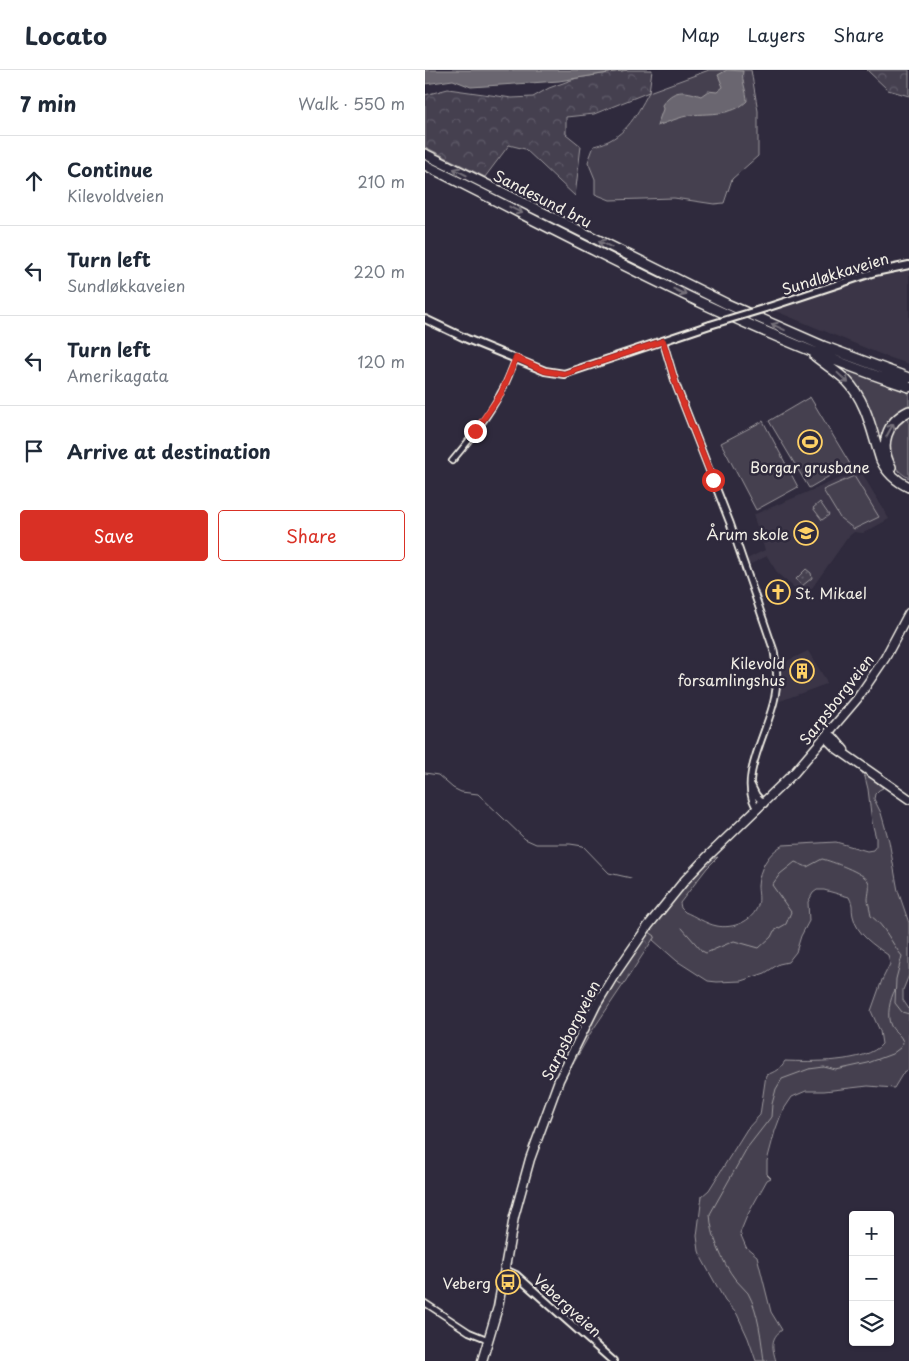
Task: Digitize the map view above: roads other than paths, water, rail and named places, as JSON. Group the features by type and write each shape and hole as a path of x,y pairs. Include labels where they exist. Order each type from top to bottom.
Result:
{"highway":[{"name":"Sandesund bru","path":"425,154 647,270"},
{"name":"Sandesund bru","path":"425,165 647,270"},
{"path":"647,270 730,316 805,348 909,387"},
{"path":"647,270 781,329 855,359 909,378"},
{"path":"805,348 841,375 855,392 864,408 885,468 896,480 909,487"},
{"path":"909,411 893,424 885,437 885,445 887,460 895,472 909,481"}],"main road":[{"name":"Sundløkkaveien","path":"663,341 875,272 909,265"},
{"path":"425,319 467,339 545,371 564,374 663,341"},
{"name":"Sarpsborgveien","path":"829,738 871,679 909,613"},
{"name":"Sarpsborgveien","path":"482,1361 501,1294 519,1195 530,1159 559,1080 596,1005 630,952 666,903 706,858 829,738 873,685 909,621"},
{"path":"829,738 851,757 909,799"},
{"name":"Vebergveien","path":"505,1270 516,1275 613,1361"}],"street":[{"path":"663,341 677,388 732,531 775,658 777,678 775,695 770,717 749,779 761,806"},
{"path":"451,460 463,448 496,402 506,384 516,358"},
{"path":"425,1303 469,1332 489,1340"}],"waterway":[{"path":"425,773 438,775 453,788 461,792 478,794 525,839 536,844 583,846 609,873 631,878"},
{"path":"682,928 702,951 706,953 734,941 759,948 771,937 774,931 786,924 791,912 772,885 780,874 795,862 807,867 822,859 839,865 860,874 869,883 868,900 871,916 885,930 902,956 896,979 895,1003 902,1012 909,1014"},
{"path":"764,1361 755,1309 748,1293 730,1272 722,1256 715,1239 710,1214 747,1148 771,1117 776,1089 782,1079 809,1069 824,1067 836,1070 868,1063 892,1054 900,1048 903,1043 902,1040 891,1026 889,1018 890,1003 895,990"}],"place":[{"name":"Borgar grusbane","path":"810,442"},
{"name":"Årum skole","path":"806,533"},
{"name":"St. Mikael","path":"778,592"},
{"name":"Kilevold forsamlingshus","path":"802,671"},
{"name":"Veberg","path":"508,1282"}]}
